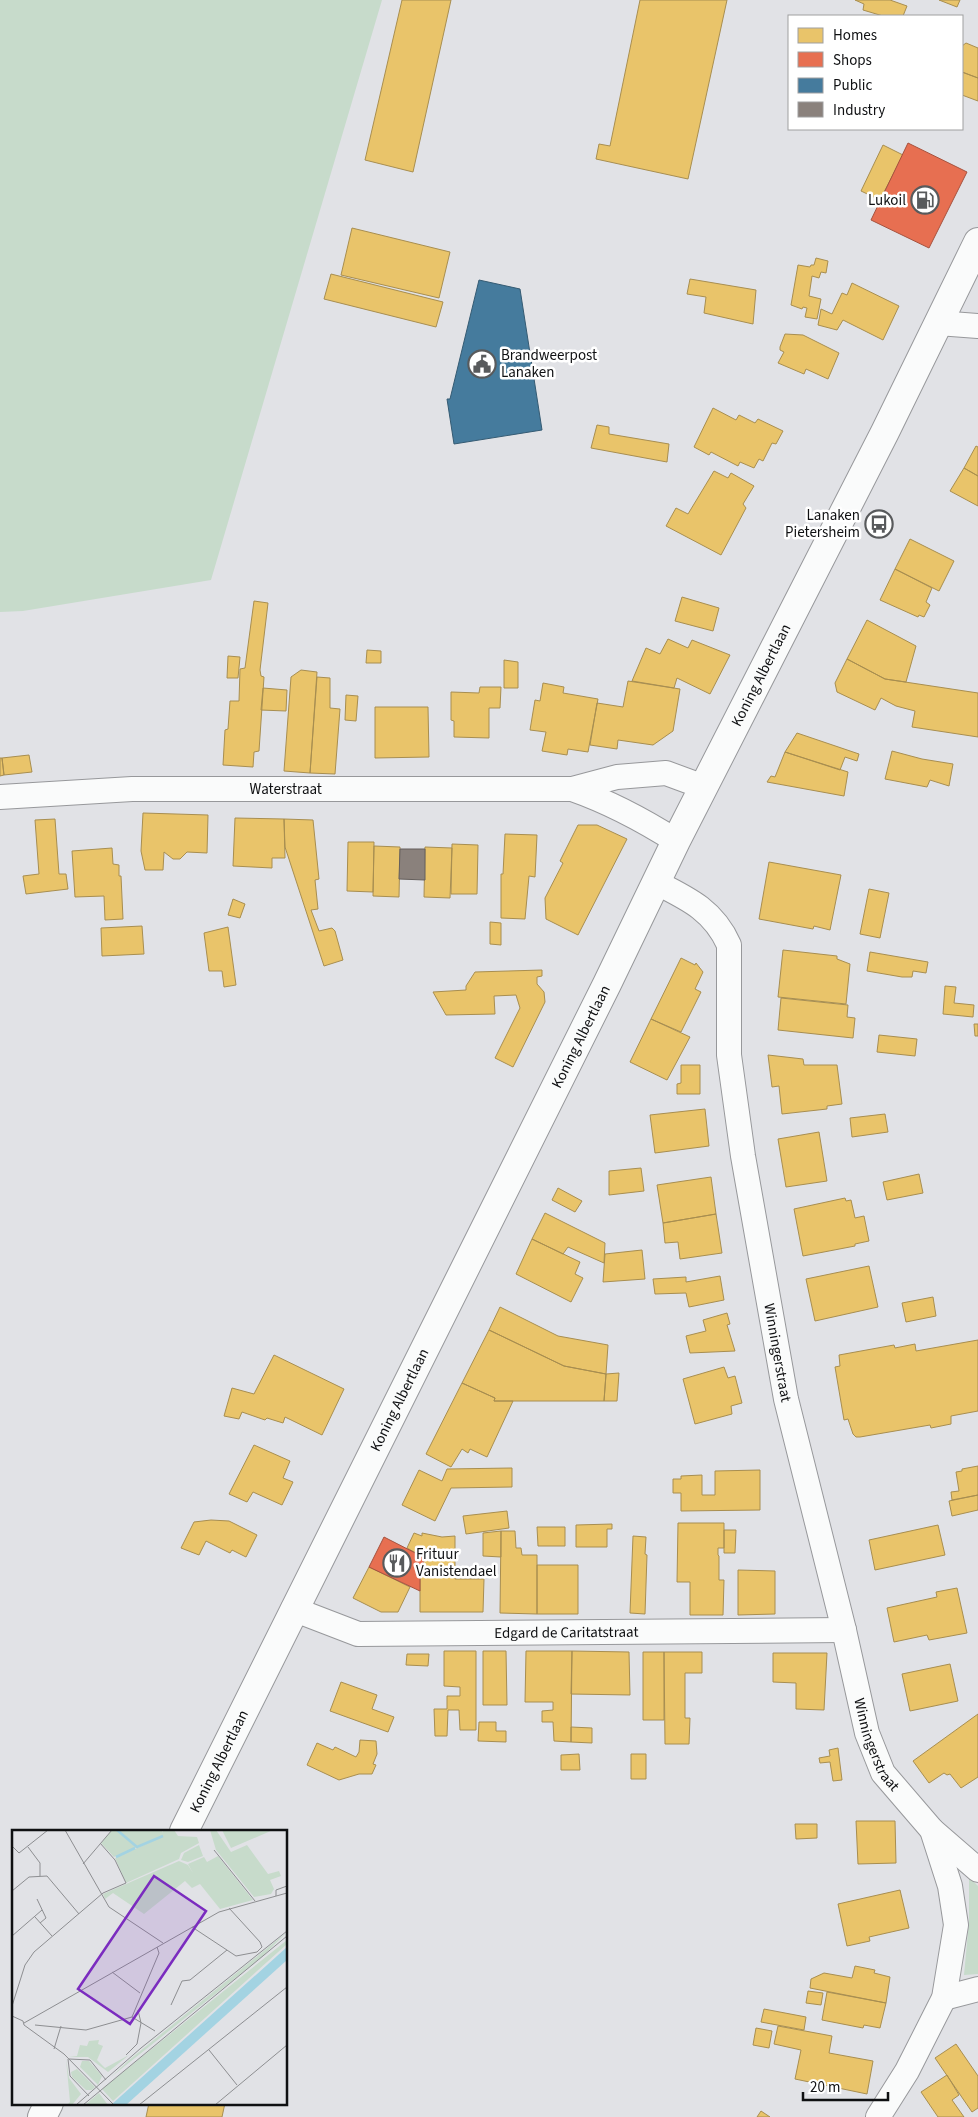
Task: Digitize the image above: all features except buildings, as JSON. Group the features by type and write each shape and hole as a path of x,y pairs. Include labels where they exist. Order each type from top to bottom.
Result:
{"street":[{"name":"Koning Albertlaan","path":"184,1830 676,841 978,242"},
{"path":"938,323 978,326"},
{"name":"Waterstraat","path":"0,797 132,789 572,789 617,777 666,773 704,787"},
{"name":"Waterstraat","path":"572,789 600,798 650,824 676,841"},
{"name":"Winningerstraat","path":"657,882 685,897 707,913 722,929 729,945 729,1055 743,1156 786,1399 844,1630 867,1733 883,1772 932,1830 978,1870"},
{"name":"Edgard de Caritatstraat","path":"293,1609 358,1634 844,1630"},
{"name":"Winningerstraat","path":"878,2117 906,2071 944,1998 956,1925 950,1886 932,1830"},
{"path":"944,1998 978,1989"},
{"path":"42,2117 48,2104"}],"green space":[{"path":"0,0 382,0 211,580 23,611 0,612"},
{"path":"969,1877 978,1886 978,1974 964,1975 969,1921"}],"place":[{"name":"Lukoil","path":"925,200"},
{"name":"Brandweerpost Lanaken","path":"482,364"},
{"name":"Lanaken Pietersheim","path":"879,524"},
{"name":"Frituur Vanistendael","path":"397,1563"}]}
